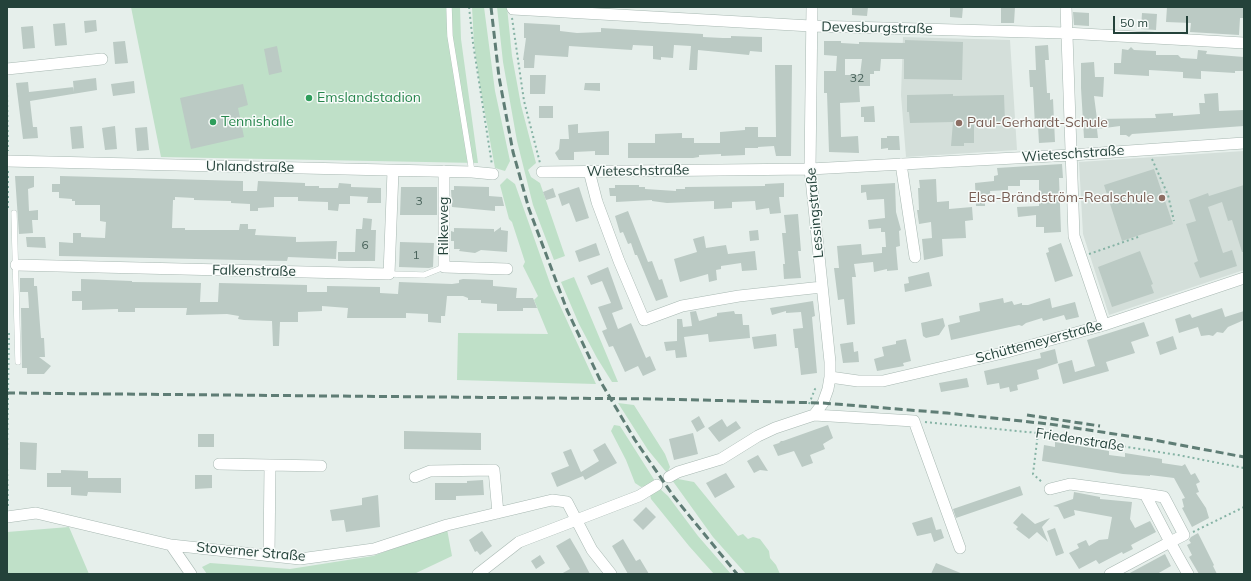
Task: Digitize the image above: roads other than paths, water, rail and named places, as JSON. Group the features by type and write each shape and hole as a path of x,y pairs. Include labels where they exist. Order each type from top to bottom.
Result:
{"street":[{"name":"Lessingstraße","path":"812,7 810,169 830,362 830,377 823,403 814,415"},
{"path":"1066,7 1065,33 1074,236 1104,325"},
{"name":"Devesburgstraße","path":"513,8 811,26 1065,33 1244,42"},
{"path":"7,69 102,59"},
{"name":"Wieteschstraße","path":"542,172 810,169 1071,155 1149,148 1244,143"},
{"name":"Unlandstraße","path":"7,161 444,171 493,174"},
{"path":"901,164 915,257"},
{"path":"388,274 393,171"},
{"name":"Rilkeweg","path":"444,171 444,266 507,269"},
{"path":"589,171 599,210 644,320 682,306 703,302 739,296 822,287"},
{"name":"Falkenstraße","path":"16,265 388,274"},
{"name":"Schüttemeyerstraße","path":"830,377 858,381 883,381 1008,352 1104,325 1244,278"},
{"path":"669,477 678,472 721,459 758,436 814,415 914,421 960,548"},
{"path":"218,464 321,466"},
{"path":"269,556 270,466"},
{"path":"415,477 430,471 494,470 498,513"},
{"path":"1050,489 1070,484 1164,497 1184,535 1110,574"},
{"path":"478,574 519,542 639,496 657,485"},
{"path":"1145,494 1188,574"},
{"name":"Stoverner Straße","path":"7,517 36,513 171,545 300,559 374,549 447,525 552,500 567,502 577,520"},
{"path":"577,520 592,550 611,574"},
{"path":"171,545 191,574"}],"lane":[{"path":"449,7 450,36 472,172"},
{"path":"14,213 18,362"},
{"path":"388,274 424,275 444,266"}],"railway":[{"path":"491,7 499,77 513,152 529,209 567,310 602,384 635,440 674,497 737,574"},
{"path":"7,393 657,399 823,403 947,413 1049,424 1154,440 1244,457"},
{"path":"1027,415 1100,426"}],"place":[{"name":"Emslandstadion","path":"309,98"},
{"name":"Tennishalle","path":"213,122"},
{"name":"Paul-Gerhardt-Schule","path":"959,123"},
{"name":"Elsa-Brändström-Realschule","path":"1162,198"}]}
